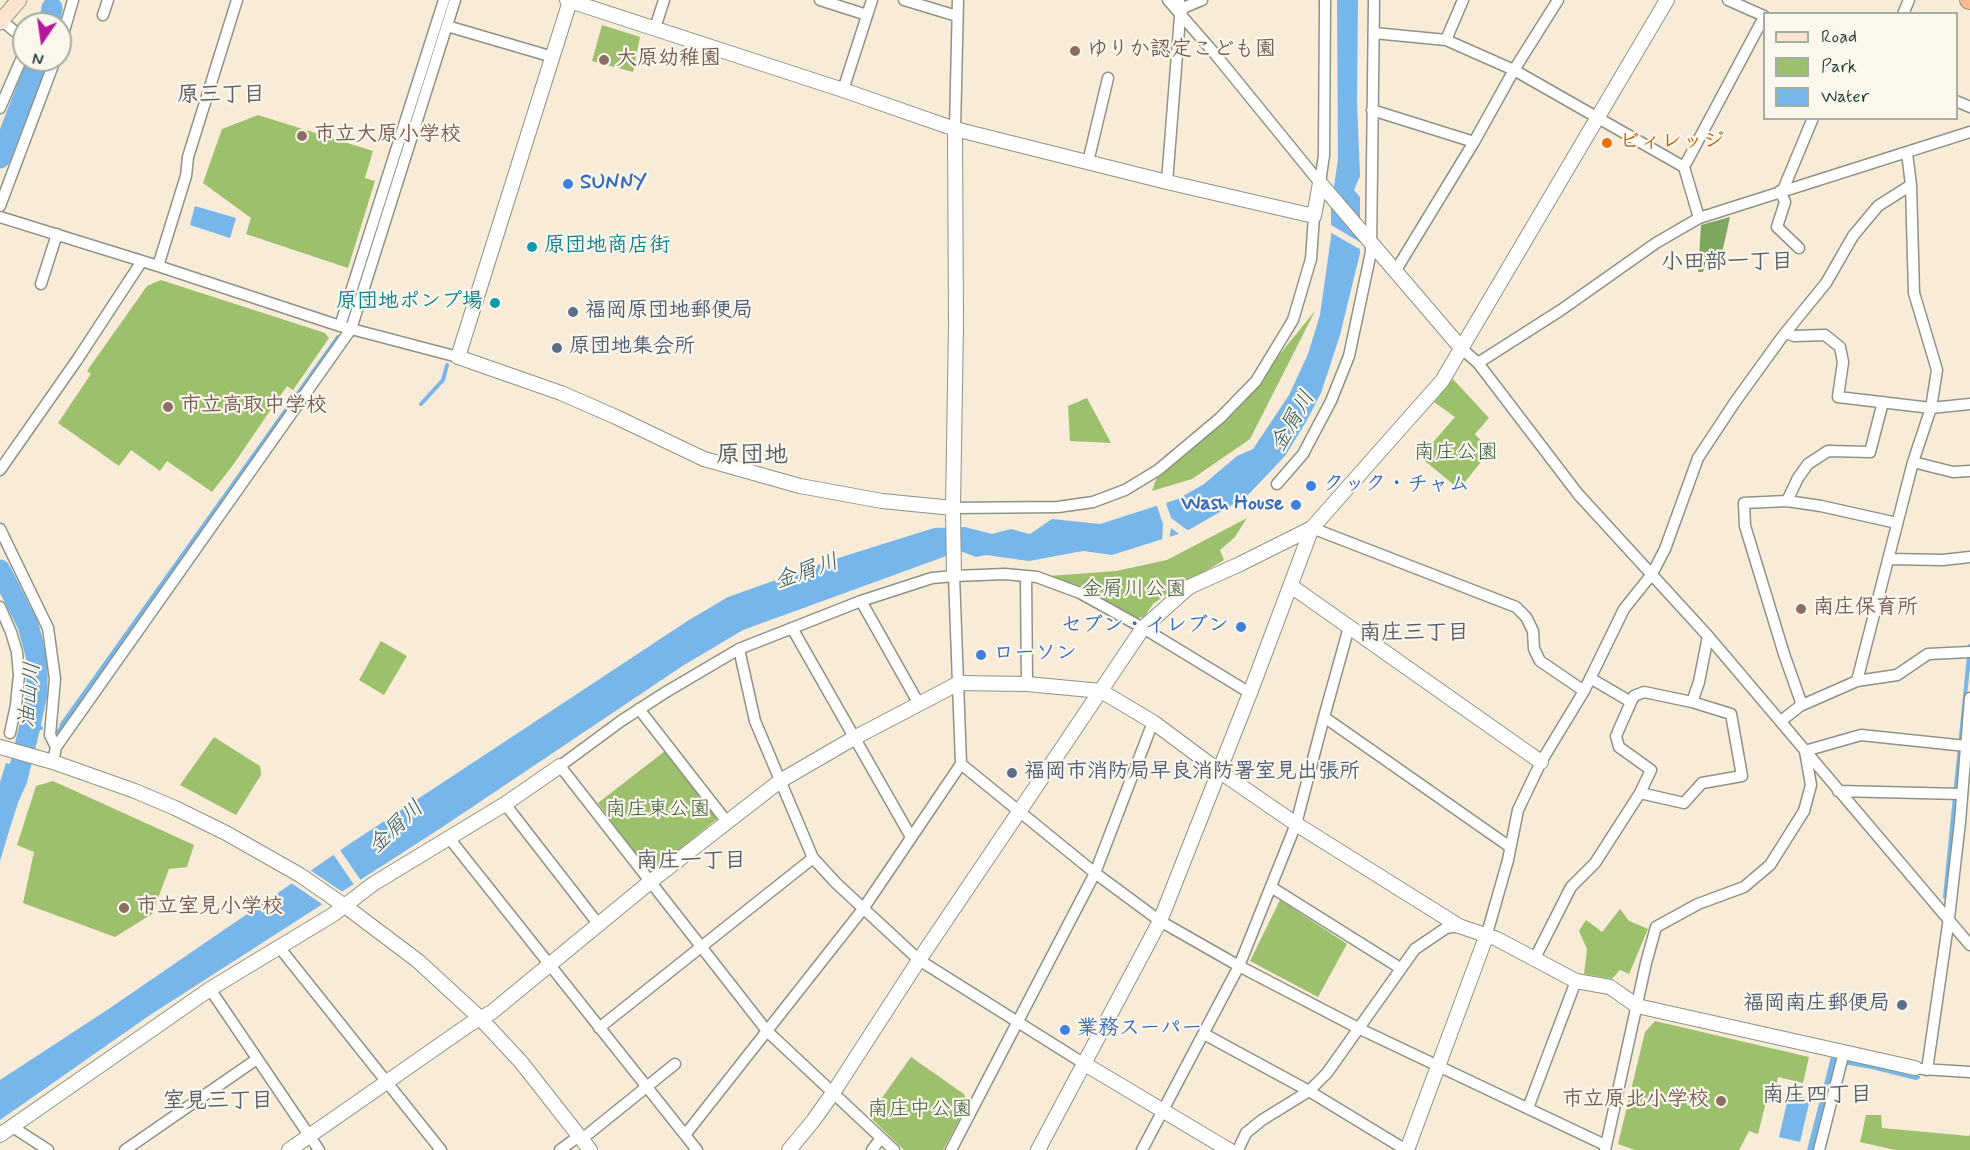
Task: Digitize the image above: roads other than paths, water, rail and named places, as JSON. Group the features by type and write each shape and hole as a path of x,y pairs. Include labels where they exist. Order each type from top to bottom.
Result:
{"main road":[{"path":"1,21 19,0"}],"street":[{"path":"103,15 108,0"},
{"path":"158,266 186,176 188,157 237,0"},
{"path":"345,327 444,0"},
{"path":"46,760 345,327 455,0"},
{"path":"655,28 664,0"},
{"path":"820,0 867,15"},
{"path":"843,90 872,0"},
{"path":"904,0 957,16"},
{"path":"685,1135 863,909 961,764 953,515 958,0"},
{"path":"1168,0 1320,183 1462,349 1478,363 1578,494 1708,636 1970,945"},
{"path":"1167,182 1180,16 1179,0"},
{"path":"1180,16 1183,8 1203,0"},
{"path":"0,217 345,327 458,357 561,393 704,459 800,486 953,515 1093,502 1125,490 1158,470 1220,418 1256,381 1293,320 1311,259 1314,216 1324,155 1325,0"},
{"path":"1277,484 1303,454 1331,401 1349,356 1373,245 1374,0"},
{"path":"1446,40 1463,0"},
{"path":"1396,270 1558,0"},
{"path":"1038,1150 1160,921 1312,528 1442,381 1667,0"},
{"path":"1728,0 1763,16"},
{"path":"458,357 569,1 955,129 1314,216"},
{"path":"1699,218 1684,167 1763,18"},
{"path":"447,26 553,57"},
{"path":"1374,33 1446,40 1514,70 1684,167"},
{"path":"0,108 16,72"},
{"path":"0,206 50,72"},
{"path":"1088,162 1108,78"},
{"path":"1372,110 1474,142"},
{"path":"1799,248 1777,227 1785,202 1782,191 1812,120"},
{"path":"1478,363 1656,243 1699,218 1970,132"},
{"path":"1857,681 1913,462 1931,408 1937,370 1914,293 1911,185 1907,153"},
{"path":"1204,1034 1309,1090 1407,1150 1486,937 1518,810 1541,762 1584,691 1624,609 1652,574 1665,549 1698,458 1735,402 1826,283 1853,236 1878,206 1911,185"},
{"path":"41,284 57,234"},
{"path":"0,470 77,360 142,261"},
{"path":"1786,333 1794,336 1825,336 1840,347 1843,362 1838,397 1931,408 1970,404"},
{"path":"1786,501 1808,464 1828,451 1870,452 1883,402"},
{"path":"1913,462 1953,472 1970,471"},
{"path":"1802,705 1784,654 1746,526 1744,503 1786,501 1821,506 1897,523"},
{"path":"789,1150 833,1093 919,960 1143,628 1189,587 1312,528 1516,607 1526,617 1533,632 1534,650 1540,661 1584,691"},
{"path":"0,529 48,628 55,679 50,735 56,747"},
{"path":"1888,559 1943,560 1970,557"},
{"path":"48,1150 6,1130 210,989 343,906 373,884 505,804 639,709 739,650 861,601 932,578 1005,574 1037,577 1080,593 1250,693"},
{"path":"1026,576 1027,684"},
{"path":"1291,586 1541,762"},
{"path":"861,601 919,704"},
{"path":"0,607 17,652 19,675 10,733"},
{"path":"1142,1150 1239,966 1296,824 1349,627"},
{"path":"792,628 911,837"},
{"path":"1692,702 1699,682 1708,636"},
{"path":"739,650 755,722 813,858 836,883 919,960 1083,1064 1228,1150"},
{"path":"1781,721 1802,705 1857,681 1897,675 1928,654 1967,652"},
{"path":"1590,678 1631,702"},
{"path":"289,1150 470,1024 492,1012 650,882 780,781 854,738 959,683 1027,684 1101,691 1152,722 1296,824 1459,926 1497,939 1576,981 1610,987 1637,1006 1921,1069 1970,1072"},
{"path":"1535,958 1571,887 1595,863 1640,793 1651,770 1619,747 1616,736 1634,696 1644,692 1692,702 1731,714 1742,776 1702,783 1684,803 1640,793"},
{"path":"1921,1069 1965,822 1961,794 1961,745 1970,698"},
{"path":"639,709 727,822"},
{"path":"1324,717 1510,847"},
{"path":"951,1150 1095,873 1152,722"},
{"path":"1805,751 1861,735 1961,745"},
{"path":"3,748 135,790 226,833 300,876 418,962 480,1018 521,1062 583,1142"},
{"path":"961,764 1095,873 1160,921 1239,966 1360,1029 1528,1108 1605,1148 1656,927 1698,904 1744,887 1770,865 1804,811 1811,785 1805,751"},
{"path":"560,766 767,1031 894,1150"},
{"path":"1838,791 1961,794"},
{"path":"505,804 599,925"},
{"path":"448,838 697,1150"},
{"path":"599,1028 813,858"},
{"path":"1271,887 1400,968"},
{"path":"1238,1150 1246,1133 1309,1090 1327,1073 1415,949 1446,928 1459,926"},
{"path":"279,947 441,1150"},
{"path":"1528,1108 1576,981"},
{"path":"210,989 319,1150"},
{"path":"1819,1150 1844,1052"},
{"path":"125,1150 257,1059"},
{"path":"560,1150 583,1142 675,1064"},
{"path":"872,1150 881,1138"}],"water":[{"name":"金屑川","path":"1337,0 1358,0 1357,102 1360,176 1354,190 1360,197 1360,253 1340,335 1321,393 1285,456 1246,497 1185,532 1112,555 1083,551 1029,561 986,555 976,557 960,551 743,630 684,665 441,828 150,1015 0,1120 0,1080 107,1010 345,847 689,620 728,597 832,560 934,528 965,527 992,534 1011,529 1030,534 1052,519 1100,524 1178,499 1204,484 1237,456 1253,449 1289,395 1308,354 1320,315 1331,237 1331,207 1338,159"},
{"path":"195,206 236,218 230,238 190,225"},
{"path":"337,335 341,336 65,727 59,725"},
{"path":"6,763 28,768 0,861 0,782"},
{"path":"1831,1057 1836,1060 1814,1150 1807,1150"},
{"path":"1789,1094 1810,1099 1800,1142 1779,1137"}],"waterway":[{"name":"油山川","path":"51,12 52,8"},
{"name":"油山川","path":"0,158 33,72"},
{"path":"421,404 443,380 447,365"},
{"name":"油山川","path":"0,570 28,625 37,659 37,693 30,726 17,779 0,824"},
{"path":"1945,897 1970,646"},
{"path":"58,732 64,723"},
{"path":"30,726 41,728"},
{"path":"1832,1060 1918,1077"}],"place":[{"name":"ゆりか認定こども園","path":"1075,51"},
{"name":"大原幼稚園","path":"604,60"},
{"name":"市立大原小学校","path":"302,136"},
{"name":"ビィレッジ","path":"1607,143"},
{"name":"SUNNY","path":"568,184"},
{"name":"原団地商店街","path":"532,247"},
{"name":"原団地ポンプ場","path":"495,303"},
{"name":"福岡原団地郵便局","path":"573,312"},
{"name":"原団地集会所","path":"557,348"},
{"name":"市立高取中学校","path":"168,407"},
{"name":"クック・チャム","path":"1311,486"},
{"name":"Wash House","path":"1296,505"},
{"name":"南庄保育所","path":"1801,609"},
{"name":"セブン・イレブン","path":"1241,627"},
{"name":"ローソン","path":"981,655"},
{"name":"福岡市消防局早良消防署室見出張所","path":"1012,773"},
{"name":"市立室見小学校","path":"124,908"},
{"name":"福岡南庄郵便局","path":"1902,1005"},
{"name":"業務スーパー","path":"1065,1030"},
{"name":"市立原北小学校","path":"1721,1101"}],"district":[{"name":"原三丁目","path":"221,96"},
{"name":"小田部一丁目","path":"1727,263"},
{"name":"原団地","path":"752,457"},
{"name":"南庄三丁目","path":"1414,634"},
{"name":"南庄一丁目","path":"691,862"},
{"name":"南庄四丁目","path":"1817,1096"},
{"name":"室見三丁目","path":"218,1102"}],"park label":[{"name":"南庄公園","path":"1456,454"},
{"name":"金屑川公園","path":"1134,591"},
{"name":"南庄東公園","path":"658,811"},
{"name":"南庄中公園","path":"920,1111"}]}
